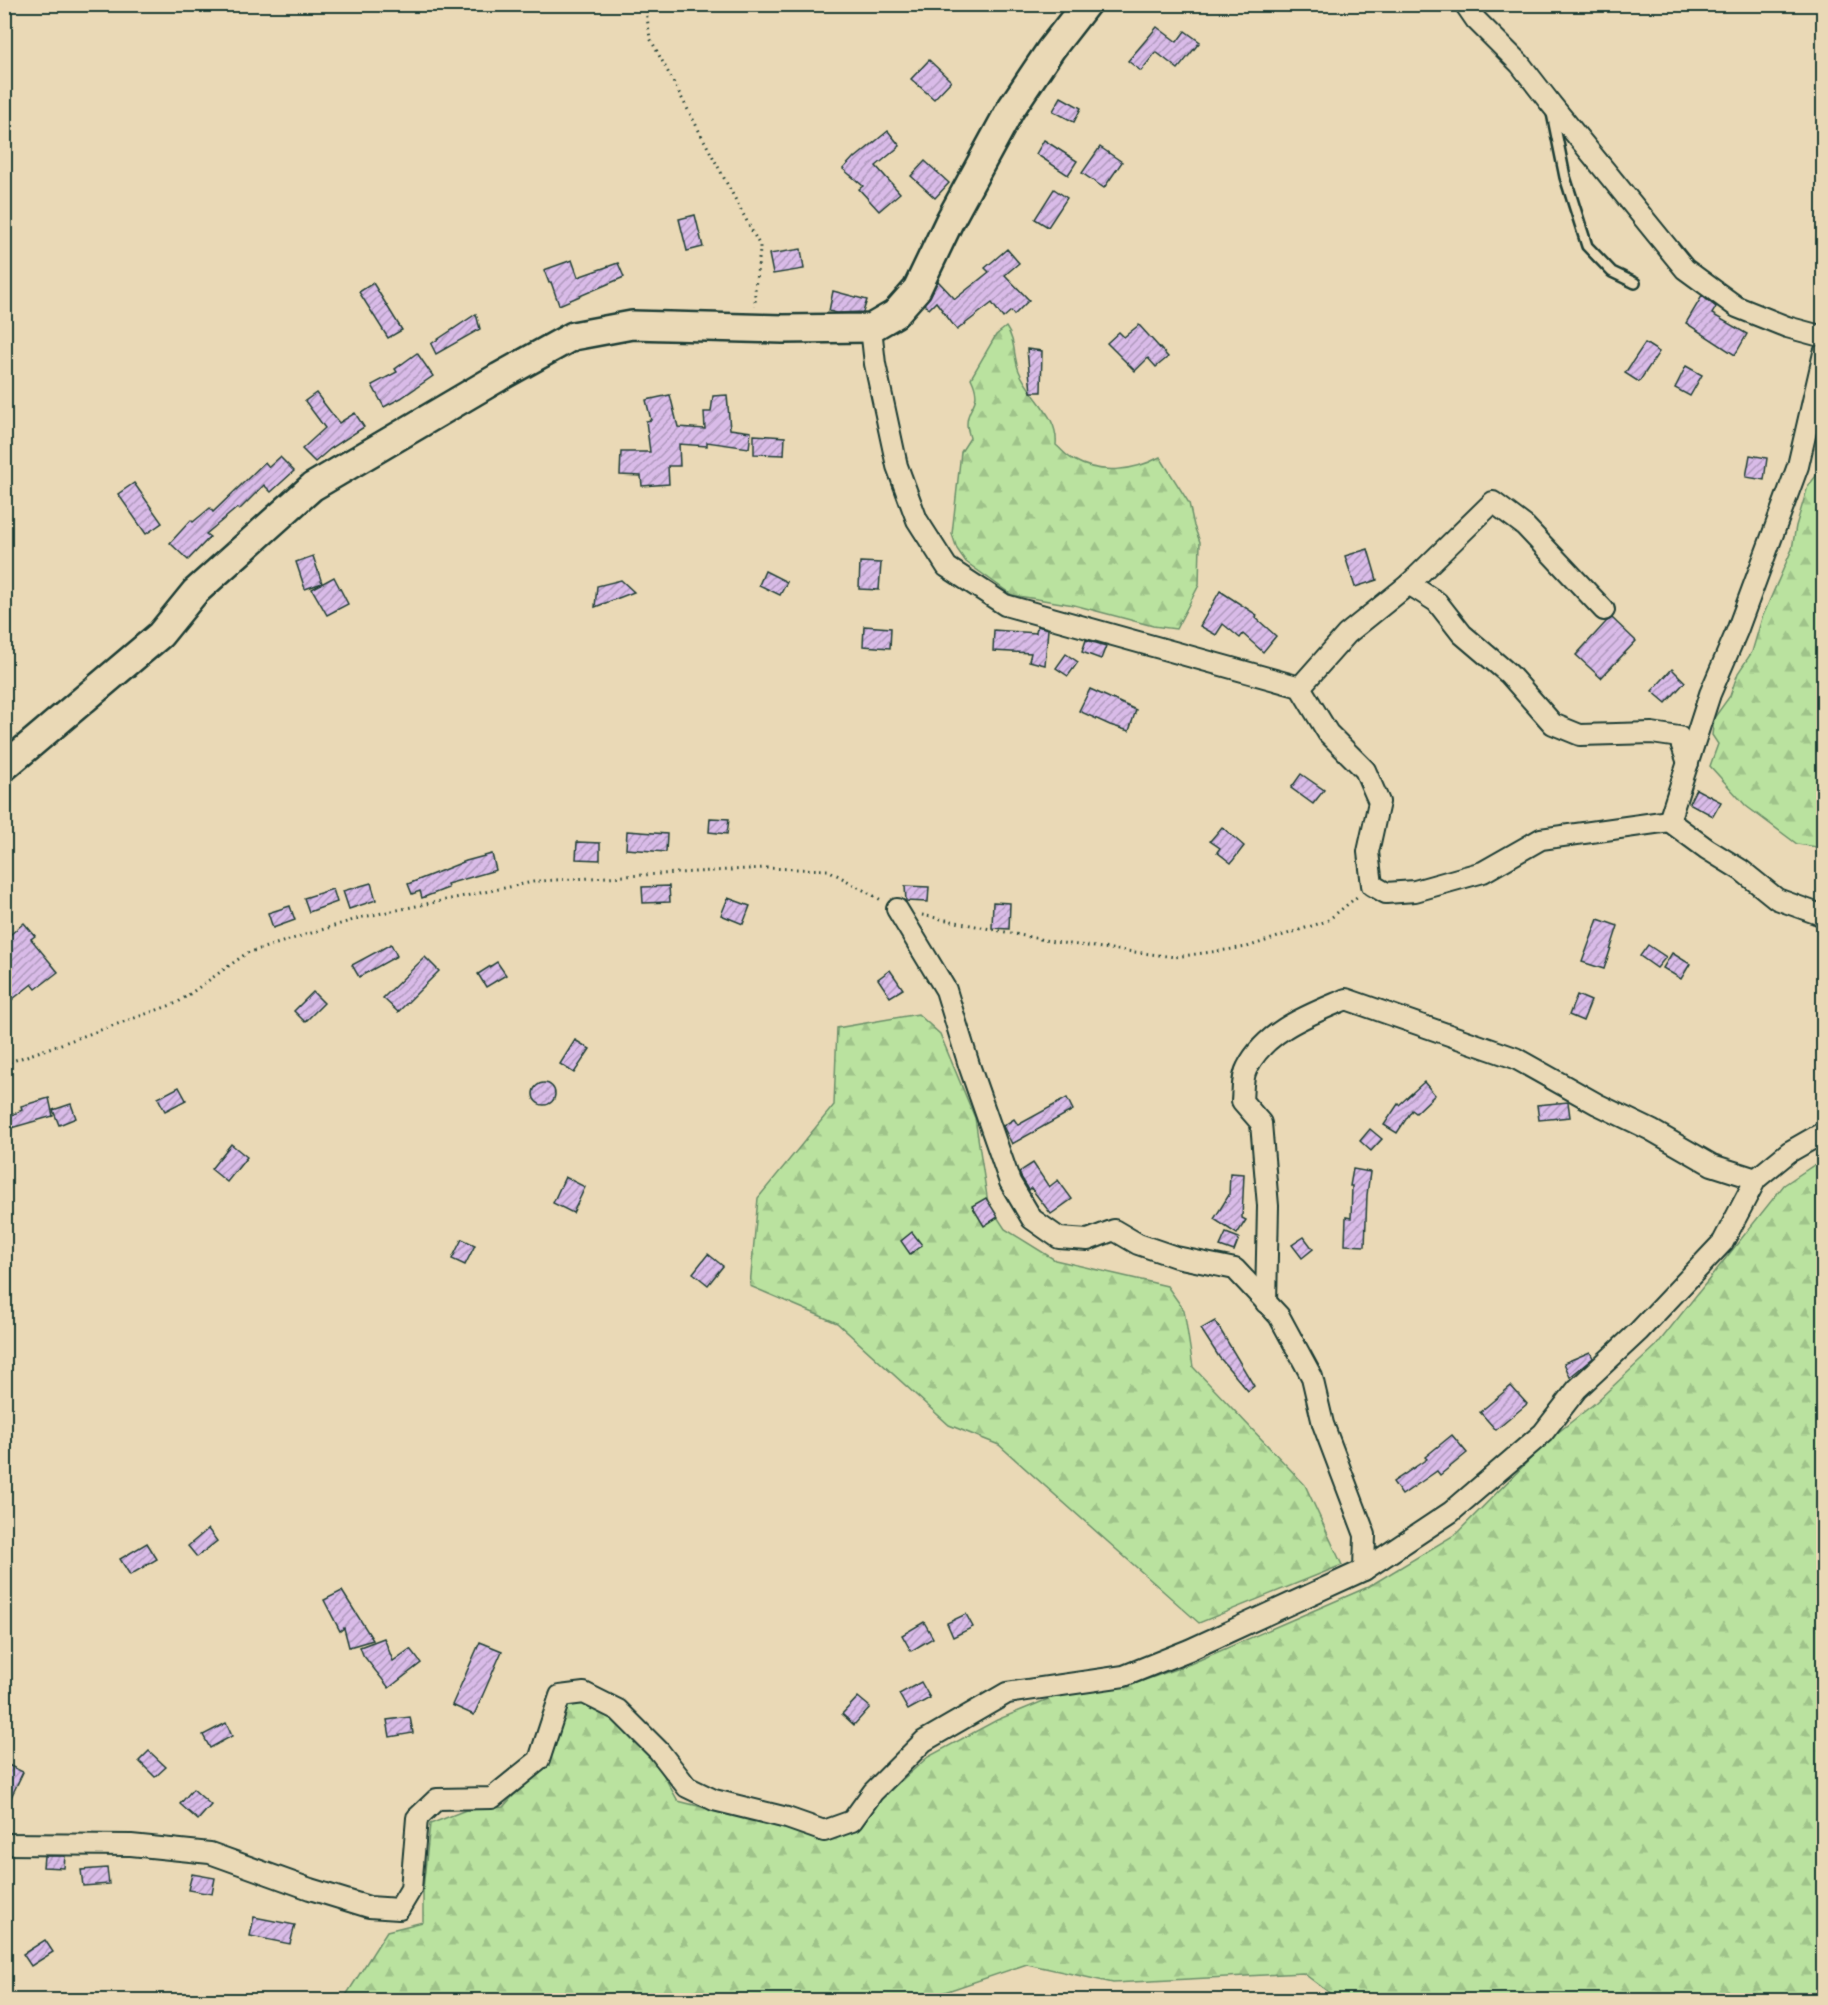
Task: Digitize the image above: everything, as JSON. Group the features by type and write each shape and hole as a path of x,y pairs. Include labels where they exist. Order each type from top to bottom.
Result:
{"street":[{"path":"4,767 160,635 195,592 312,487 499,376 573,336 632,325 761,329 871,328 895,314 917,289 949,222 1010,110 1051,49 1086,4"},
{"path":"1465,4 1476,20 1520,64 1685,269 1737,307 1787,327 1824,337"},
{"path":"871,328 875,364 897,466 917,520 947,567 1005,605 1299,687 1328,733 1365,770 1379,802 1368,852 1372,885 1386,893 1415,891 1483,873 1541,839 1669,821 1741,870 1777,899 1824,916"},
{"path":"1669,821 1710,694 1741,621 1798,466 1824,353"},
{"path":"1299,687 1347,634 1409,584 1493,502 1525,526 1604,610"},
{"path":"1409,584 1437,602 1462,634 1509,674 1553,724 1580,735 1652,733 1679,737 1688,763"},
{"path":"897,909 946,990 969,1065 1010,1182 1032,1219 1059,1238 1088,1240 1114,1230 1138,1244 1176,1257 1235,1269 1279,1316 1312,1377 1323,1424 1365,1535 1364,1570"},
{"path":"1266,1303 1268,1206 1261,1123 1242,1101 1246,1070 1263,1044 1298,1020 1346,999 1515,1058 1712,1165 1756,1179"},
{"path":"4,1844 131,1845 210,1853 310,1889 369,1907 399,1909 411,1889 417,1818 437,1799 492,1798 539,1760 560,1696 584,1693 618,1710 659,1751 687,1787 714,1800 787,1818 824,1831 852,1821 873,1792 924,1741 1007,1693 1124,1676 1189,1650 1364,1570 1451,1512 1543,1433 1577,1389 1639,1332 1723,1242 1756,1179 1789,1152 1824,1132"}],"lane":[{"path":"1551,104 1565,177 1587,246 1612,272 1635,283"}],"path":[{"path":"645,4 650,38 760,246 760,264 754,299 761,329"},
{"path":"4,1064 177,1004 247,953 363,917 538,881 765,868 828,870 897,909 1054,942 1175,957 1247,947 1327,921 1372,885"}],"green space":[{"path":"1006,327 1019,371 1053,424 1056,445 1074,460 1095,468 1128,468 1160,457 1189,503 1200,542 1199,585 1176,629 1153,626 1074,605 1012,595 966,562 957,549 952,534 961,452 970,438 967,426 968,417 976,394 971,378 996,335"},
{"path":"1824,470 1823,848 1797,844 1746,806 1710,766 1718,744 1712,735 1714,718 1730,696 1738,673 1752,652 1762,618 1792,549 1808,486 1820,471"},
{"path":"918,1014 940,1034 975,1118 988,1203 1005,1229 1055,1260 1167,1286 1184,1310 1193,1367 1305,1485 1342,1565 1199,1623 999,1445 949,1425 837,1323 750,1286 758,1198 834,1105 837,1028"},
{"path":"1823,1159 1823,2000 1339,2000 1303,1973 1113,1983 1027,1964 921,2000 343,2000 387,1931 423,1922 423,1889 430,1824 466,1810 503,1807 544,1762 563,1705 585,1699 612,1716 652,1754 678,1801 779,1826 824,1841 854,1830 878,1801 928,1757 997,1720 1070,1690 1131,1685 1190,1664 1368,1587 1456,1534 1551,1438 1595,1403 1656,1346 1784,1185"}],"building":[{"path":"1157,27 1177,42 1185,31 1200,42 1178,69 1156,52 1141,71 1128,61"},
{"path":"929,60 951,81 934,99 911,79"},
{"path":"1061,97 1081,108 1074,122 1053,111"},
{"path":"888,131 900,146 876,166 900,193 879,211 859,189 863,186 843,169 854,157"},
{"path":"1044,140 1077,161 1068,175 1036,154"},
{"path":"1100,147 1122,162 1104,188 1082,173"},
{"path":"925,161 949,183 935,198 911,176"},
{"path":"1054,189 1067,198 1048,227 1035,219"},
{"path":"695,215 703,247 687,251 679,219"},
{"path":"801,249 804,269 773,274 769,254"},
{"path":"1007,249 1019,263 1005,275 1029,300 1014,315 1011,311 1003,318 992,303 957,330 936,302 929,309 924,304 938,281 955,299 989,272 985,268"},
{"path":"572,260 578,277 618,263 624,277 559,305 544,270"},
{"path":"373,283 402,330 388,338 359,292"},
{"path":"833,291 867,300 863,312 829,311"},
{"path":"1702,296 1716,307 1712,314 1747,334 1735,355 1686,323"},
{"path":"476,314 480,329 436,354 431,344"},
{"path":"1139,325 1168,357 1156,367 1148,358 1135,371 1107,343 1119,332 1124,337"},
{"path":"1645,343 1659,352 1639,382 1625,373"},
{"path":"1027,349 1042,351 1041,392 1031,392"},
{"path":"417,353 433,376 384,407 372,385 397,372 395,369"},
{"path":"1686,366 1702,375 1690,396 1675,388"},
{"path":"316,393 339,423 355,413 364,427 330,449 315,462 302,449 325,428 305,401"},
{"path":"670,395 678,427 705,429 704,412 711,412 713,396 727,395 730,429 751,432 749,448 707,442 707,446 679,444 680,466 668,466 669,484 642,486 641,476 620,475 621,452 650,452 646,421 651,420 646,400"},
{"path":"754,435 785,437 784,455 754,454"},
{"path":"1750,455 1767,458 1764,480 1746,477"},
{"path":"280,457 294,471 271,492 264,485 239,510 237,508 206,534 210,537 188,560 170,543 191,520 193,522 210,508 213,512 265,462 269,467"},
{"path":"134,483 162,523 146,534 118,494"},
{"path":"1368,549 1377,580 1355,587 1345,556"},
{"path":"313,556 322,583 305,589 296,562"},
{"path":"860,562 881,563 879,590 859,589"},
{"path":"765,571 787,582 780,595 759,585"},
{"path":"334,577 348,604 327,615 312,589"},
{"path":"621,580 634,592 595,607 597,586"},
{"path":"1220,591 1257,615 1256,618 1276,636 1263,652 1243,634 1240,638 1223,624 1216,635 1200,626"},
{"path":"1612,618 1636,641 1601,678 1576,655"},
{"path":"864,626 891,628 890,648 863,646"},
{"path":"1037,626 1048,629 1045,665 1029,661 1031,653 993,651 994,630 1036,633"},
{"path":"1086,640 1106,646 1101,659 1082,652"},
{"path":"1066,654 1078,662 1068,676 1056,668"},
{"path":"1672,669 1685,682 1666,703 1652,691"},
{"path":"1090,689 1136,710 1129,731 1079,711"},
{"path":"1301,774 1324,790 1313,804 1291,788"},
{"path":"1696,789 1721,802 1713,816 1689,803"},
{"path":"710,818 729,819 727,834 709,832"},
{"path":"1222,827 1244,846 1231,863 1217,852 1220,848 1210,841"},
{"path":"627,831 667,834 666,852 626,849"},
{"path":"577,842 600,843 600,860 576,859"},
{"path":"492,854 496,870 447,884 448,888 422,898 420,891 412,894 408,884 466,861"},
{"path":"371,883 376,900 349,909 343,891"},
{"path":"669,886 670,902 643,903 642,887"},
{"path":"905,886 929,887 928,902 906,901"},
{"path":"333,889 337,902 309,912 304,898"},
{"path":"728,898 750,906 743,924 721,915"},
{"path":"993,902 1010,903 1009,929 992,928"},
{"path":"290,906 295,920 273,928 268,913"},
{"path":"1598,919 1618,926 1604,969 1582,962"},
{"path":"24,923 35,936 31,939 58,972 36,989 32,984 4,1006 4,940"},
{"path":"391,944 397,956 359,977 352,965"},
{"path":"1648,945 1666,957 1657,968 1640,956"},
{"path":"1672,953 1690,964 1681,979 1663,968"},
{"path":"425,957 439,971 398,1012 383,998"},
{"path":"497,962 506,975 486,987 478,974"},
{"path":"890,970 903,989 890,997 878,979"},
{"path":"313,992 324,1003 305,1022 294,1011"},
{"path":"1577,995 1591,1001 1583,1021 1569,1015"},
{"path":"575,1040 590,1049 574,1073 560,1064"},
{"path":"1424,1082 1435,1095 1416,1113 1412,1110 1397,1133 1384,1125 1398,1104"},
{"path":"544,1083 552,1086 555,1094 552,1102 544,1105 536,1102 533,1094 536,1086"},
{"path":"179,1087 186,1100 165,1111 158,1098"},
{"path":"49,1098 53,1116 4,1130 4,1119 22,1110 21,1106"},
{"path":"1067,1098 1073,1110 1012,1144 1003,1126 1014,1119 1018,1125"},
{"path":"1568,1102 1570,1117 1539,1120 1537,1105"},
{"path":"71,1104 76,1118 59,1125 53,1110"},
{"path":"1370,1129 1382,1139 1371,1151 1360,1141"},
{"path":"231,1144 247,1157 227,1182 211,1169"},
{"path":"1033,1163 1049,1187 1058,1180 1072,1199 1051,1214 1031,1188 1029,1190 1019,1172"},
{"path":"1353,1169 1370,1172 1365,1246 1345,1245 1346,1217 1351,1218 1352,1186 1350,1186"},
{"path":"1230,1173 1244,1174 1242,1218 1246,1220 1237,1234 1214,1219 1229,1195"},
{"path":"565,1177 585,1187 573,1213 553,1203"},
{"path":"986,1198 998,1217 984,1226 972,1206"},
{"path":"912,1232 922,1245 910,1254 901,1241"},
{"path":"1226,1233 1239,1238 1234,1251 1220,1246"},
{"path":"1304,1237 1313,1249 1302,1258 1292,1245"},
{"path":"462,1239 475,1245 465,1265 452,1259"},
{"path":"708,1254 723,1266 708,1285 693,1273"},
{"path":"1215,1321 1254,1386 1248,1391 1219,1357 1201,1329"},
{"path":"1590,1352 1593,1358 1570,1377 1564,1363"},
{"path":"1511,1386 1527,1404 1496,1430 1480,1412"},
{"path":"1452,1435 1467,1453 1440,1475 1437,1471 1402,1495 1393,1482 1427,1459 1425,1457"},
{"path":"208,1529 217,1541 197,1557 188,1546"},
{"path":"147,1543 157,1559 130,1575 120,1559"},
{"path":"342,1591 373,1640 349,1647 344,1628 340,1631 324,1600"},
{"path":"966,1614 973,1627 953,1637 947,1623"},
{"path":"924,1622 933,1638 911,1651 902,1635"},
{"path":"384,1638 393,1661 410,1649 421,1663 389,1688 363,1655 360,1647"},
{"path":"480,1642 502,1651 474,1715 452,1705"},
{"path":"921,1682 930,1698 908,1710 899,1694"},
{"path":"858,1697 870,1707 854,1725 842,1714"},
{"path":"410,1717 413,1733 390,1737 387,1720"},
{"path":"226,1723 232,1736 210,1748 203,1735"},
{"path":"149,1751 166,1767 155,1777 139,1761"},
{"path":"4,1763 23,1772 4,1812"},
{"path":"193,1789 211,1805 198,1820 180,1804"},
{"path":"44,1856 65,1856 64,1868 43,1867"},
{"path":"107,1868 109,1884 83,1886 81,1870"},
{"path":"192,1874 215,1878 212,1894 188,1890"},
{"path":"254,1917 295,1925 290,1944 250,1936"},
{"path":"45,1940 53,1952 31,1966 23,1954"}]}
